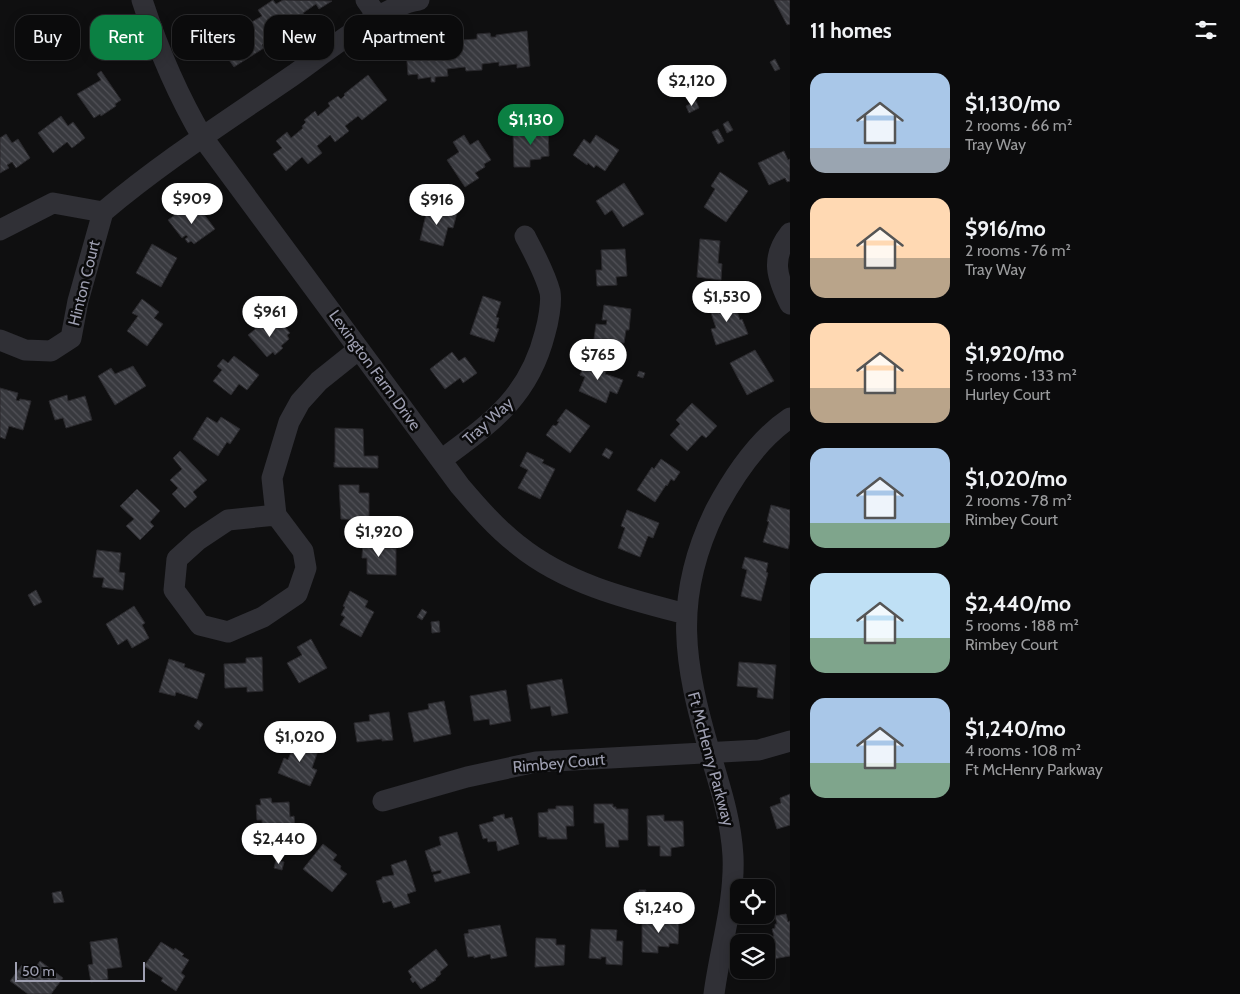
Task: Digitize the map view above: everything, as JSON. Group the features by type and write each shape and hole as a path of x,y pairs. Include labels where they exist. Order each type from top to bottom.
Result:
{"street":[{"name":"Lexington Farm Drive","path":"142,0 168,71 203,138 358,349 485,516 519,546 551,568 594,587 636,601 686,614"},
{"path":"0,230 53,203 103,212 139,182 203,138 372,9 419,0"},
{"name":"Hinton Court","path":"0,340 25,350 51,351 71,338 78,301 103,212"},
{"path":"790,233 777,256 777,273 781,287 790,304"},
{"name":"Tray Way","path":"441,460 489,425 511,403 525,384 541,349 548,321 550,293 525,236"},
{"path":"276,515 228,520 198,540 177,559 174,590 200,625 228,632 263,617 297,594 306,568 303,551 276,515 272,478 289,422 300,402 319,381 358,349"},
{"name":"Ft McHenry Parkway","path":"714,994 731,895 733,855 726,807 691,684 686,637 689,588 707,527 725,491 742,466 761,444 790,418"},
{"name":"Rimbey Court","path":"383,801 467,777 536,762 759,750 790,741"}],"building":[{"path":"273,0 276,4 283,0 332,1 319,9 316,4 303,13 304,15 264,15 264,44 262,45 264,48 254,54 254,21 262,16 258,10"},
{"path":"774,0 790,0 790,24 787,25"},
{"path":"527,31 530,66 517,68 517,64 499,66 499,62 482,64 482,70 466,71 465,67 447,69 448,76 435,77 435,82 431,82 431,77 418,79 418,74 408,75 407,60 463,60 463,40 477,39 477,34 490,33 491,37 496,37 496,35"},
{"path":"775,59 780,69 775,71 770,62"},
{"path":"229,60 245,60 234,67"},
{"path":"101,71 121,100 115,104 116,106 101,116 100,114 94,118 77,94 101,80 97,74"},
{"path":"368,75 387,100 362,120 358,116 345,126 349,131 335,142 330,135 317,146 322,153 308,164 302,157 286,171 273,154 282,148 276,141 287,132 291,138 303,128 302,126 306,122 304,120 315,111 318,116 330,106 328,103 338,96 341,99 344,94"},
{"path":"696,101 699,108 689,113 686,106"},
{"path":"61,116 68,126 73,122 85,138 72,148 67,142 53,153 38,133"},
{"path":"728,121 733,130 727,133 723,124"},
{"path":"538,125 548,125 549,156 530,160 530,167 514,167 513,133 539,132"},
{"path":"718,129 724,141 718,144 712,132"},
{"path":"6,134 12,143 18,139 30,158 16,168 12,162 7,165 9,168 0,173 0,138"},
{"path":"464,135 470,145 478,140 491,160 484,164 485,167 475,173 479,178 465,187 447,160 459,152 453,142"},
{"path":"596,135 619,150 605,171 596,165 594,168 588,163 587,165 573,155 584,139 590,144"},
{"path":"784,151 788,160 790,159 790,181 787,182 785,178 769,185 758,163"},
{"path":"720,172 748,191 726,222 704,207 715,189 711,186"},
{"path":"624,183 644,214 623,227 612,210 605,215 596,201"},
{"path":"197,205 215,229 194,244 191,241 188,243 185,239 188,237 186,235 182,238 168,220 182,210 186,216 190,214 188,212"},
{"path":"439,208 457,213 453,228 448,227 443,246 420,240 427,210 438,212"},
{"path":"700,239 720,241 718,263 722,264 721,280 697,277"},
{"path":"152,244 177,258 161,287 136,273"},
{"path":"625,249 627,276 616,277 617,285 597,286 596,270 602,270 601,250"},
{"path":"483,296 501,302 496,317 499,318 496,328 499,329 494,342 470,334"},
{"path":"142,299 159,312 154,318 163,324 147,346 127,331 138,316 132,313"},
{"path":"733,299 740,320 742,319 748,334 716,345 711,329 716,328 709,307"},
{"path":"604,305 631,309 629,330 626,330 624,343 594,339 596,324 606,325 607,320 602,320"},
{"path":"265,321 271,328 280,321 290,333 287,335 289,339 281,346 283,348 275,355 273,352 267,357 248,335"},
{"path":"755,350 774,381 747,395 730,363"},
{"path":"452,352 459,361 465,357 477,373 463,383 460,378 445,389 430,369"},
{"path":"234,356 259,375 247,390 239,384 231,395 213,381 222,370 217,366 223,359 228,363"},
{"path":"587,358 608,367 605,374 623,380 617,394 610,391 606,403 579,391 585,377 580,375"},
{"path":"133,366 146,386 115,405 98,376 111,368 115,374"},
{"path":"639,371 645,373 643,378 637,376"},
{"path":"0,388 18,393 16,400 31,401 23,430 9,426 5,439 0,437"},
{"path":"67,395 68,401 85,396 92,420 66,428 63,418 55,420 49,401"},
{"path":"692,403 717,426 706,438 702,435 687,451 670,435 680,424 676,420"},
{"path":"566,409 590,426 570,453 546,435 553,425 556,426 559,422 557,421"},
{"path":"207,417 217,423 221,417 240,429 230,444 227,442 218,456 193,439"},
{"path":"335,428 363,429 364,456 378,456 378,468 334,467"},
{"path":"606,448 613,452 609,459 602,455"},
{"path":"180,451 207,480 193,492 197,497 185,508 172,494 178,488 170,480 182,469 173,458"},
{"path":"527,452 544,460 542,463 555,469 540,499 518,488 528,470 520,466"},
{"path":"661,459 680,472 674,481 671,479 666,485 655,502 637,490 652,467 654,469"},
{"path":"339,485 359,485 359,493 369,493 369,520 341,519"},
{"path":"137,489 160,511 150,522 154,526 140,540 126,526 134,519 120,506"},
{"path":"771,505 790,510 790,541 788,549 763,542 769,522 767,521"},
{"path":"627,510 659,523 653,538 648,536 640,557 618,548 625,528 621,526"},
{"path":"363,540 385,540 385,548 396,548 396,575 367,574 367,558 362,558"},
{"path":"97,550 121,553 119,572 125,573 123,590 102,587 104,578 93,577"},
{"path":"745,557 768,563 766,572 768,573 761,601 741,596 747,570 742,568"},
{"path":"36,590 42,602 34,606 28,595"},
{"path":"350,591 368,601 365,607 374,612 361,637 340,625 345,617 341,615"},
{"path":"134,606 145,623 142,625 149,638 132,648 127,639 118,645 106,624"},
{"path":"422,609 427,612 422,620 417,617"},
{"path":"439,621 440,632 432,633 431,622"},
{"path":"311,639 327,668 299,683 287,663 302,655 297,647"},
{"path":"262,657 263,691 247,692 247,687 225,688 224,664 246,663 246,658"},
{"path":"169,659 185,664 184,667 205,674 197,699 176,692 175,696 159,692"},
{"path":"739,662 776,665 773,699 757,697 758,688 737,686"},
{"path":"562,679 568,713 552,716 550,706 531,709 527,685"},
{"path":"506,690 511,721 490,725 489,719 474,721 470,696"},
{"path":"444,701 451,734 414,742 408,713 429,709 428,704"},
{"path":"389,712 393,740 382,741 382,739 357,742 354,723 370,721 369,715"},
{"path":"198,720 203,724 199,730 194,726"},
{"path":"296,739 319,748 312,768 317,770 310,786 278,773 284,758 288,760"},
{"path":"790,794 790,825 777,829 770,807 781,803 780,798"},
{"path":"271,798 272,803 289,802 290,817 294,816 295,828 291,828 292,837 263,839 262,820 257,820 256,805 261,805 260,799"},
{"path":"594,804 613,804 613,807 616,807 616,809 628,809 628,840 618,840 619,847 606,847 604,823 594,823"},
{"path":"556,806 573,806 574,826 566,826 567,839 539,837 538,813 548,812 548,809 556,809"},
{"path":"504,814 505,819 512,817 519,844 498,851 496,841 488,842 487,838 483,839 479,825 494,821 493,817"},
{"path":"664,815 664,821 683,821 684,846 671,848 671,856 660,856 660,846 648,846 647,816"},
{"path":"457,832 470,873 435,882 433,875 441,873 441,870 432,872 425,851 441,845 439,837"},
{"path":"323,844 337,855 333,860 347,874 332,892 303,869"},
{"path":"276,860 284,862 282,870 274,868"},
{"path":"406,860 416,891 407,894 410,903 394,908 391,901 383,903 376,881 382,879 382,877 394,875 391,865"},
{"path":"639,890 646,890 645,898 638,898"},
{"path":"61,891 64,902 54,903 52,893"},
{"path":"786,914 788,922 790,921 790,956 775,959 775,934 772,929 777,924 775,916"},
{"path":"642,918 679,919 678,944 669,943 669,947 658,946 658,953 642,952"},
{"path":"500,925 507,956 491,959 490,954 474,958 474,956 468,957 464,934 469,933 468,930"},
{"path":"591,929 617,930 616,941 623,941 622,965 606,964 606,957 601,957 601,959 589,958"},
{"path":"117,938 122,967 107,969 108,979 91,982 88,965 93,964 90,942"},
{"path":"536,938 556,939 556,945 565,945 564,965 535,967"},
{"path":"161,942 174,950 175,948 184,954 182,956 189,960 181,973 185,976 176,991 161,981 163,978 144,966"},
{"path":"436,949 448,965 440,972 441,974 436,980 421,989 415,981 413,983 410,979 412,977 408,971"},
{"path":"40,961 63,978 51,994 28,994 10,981 22,965 32,972"}]}
